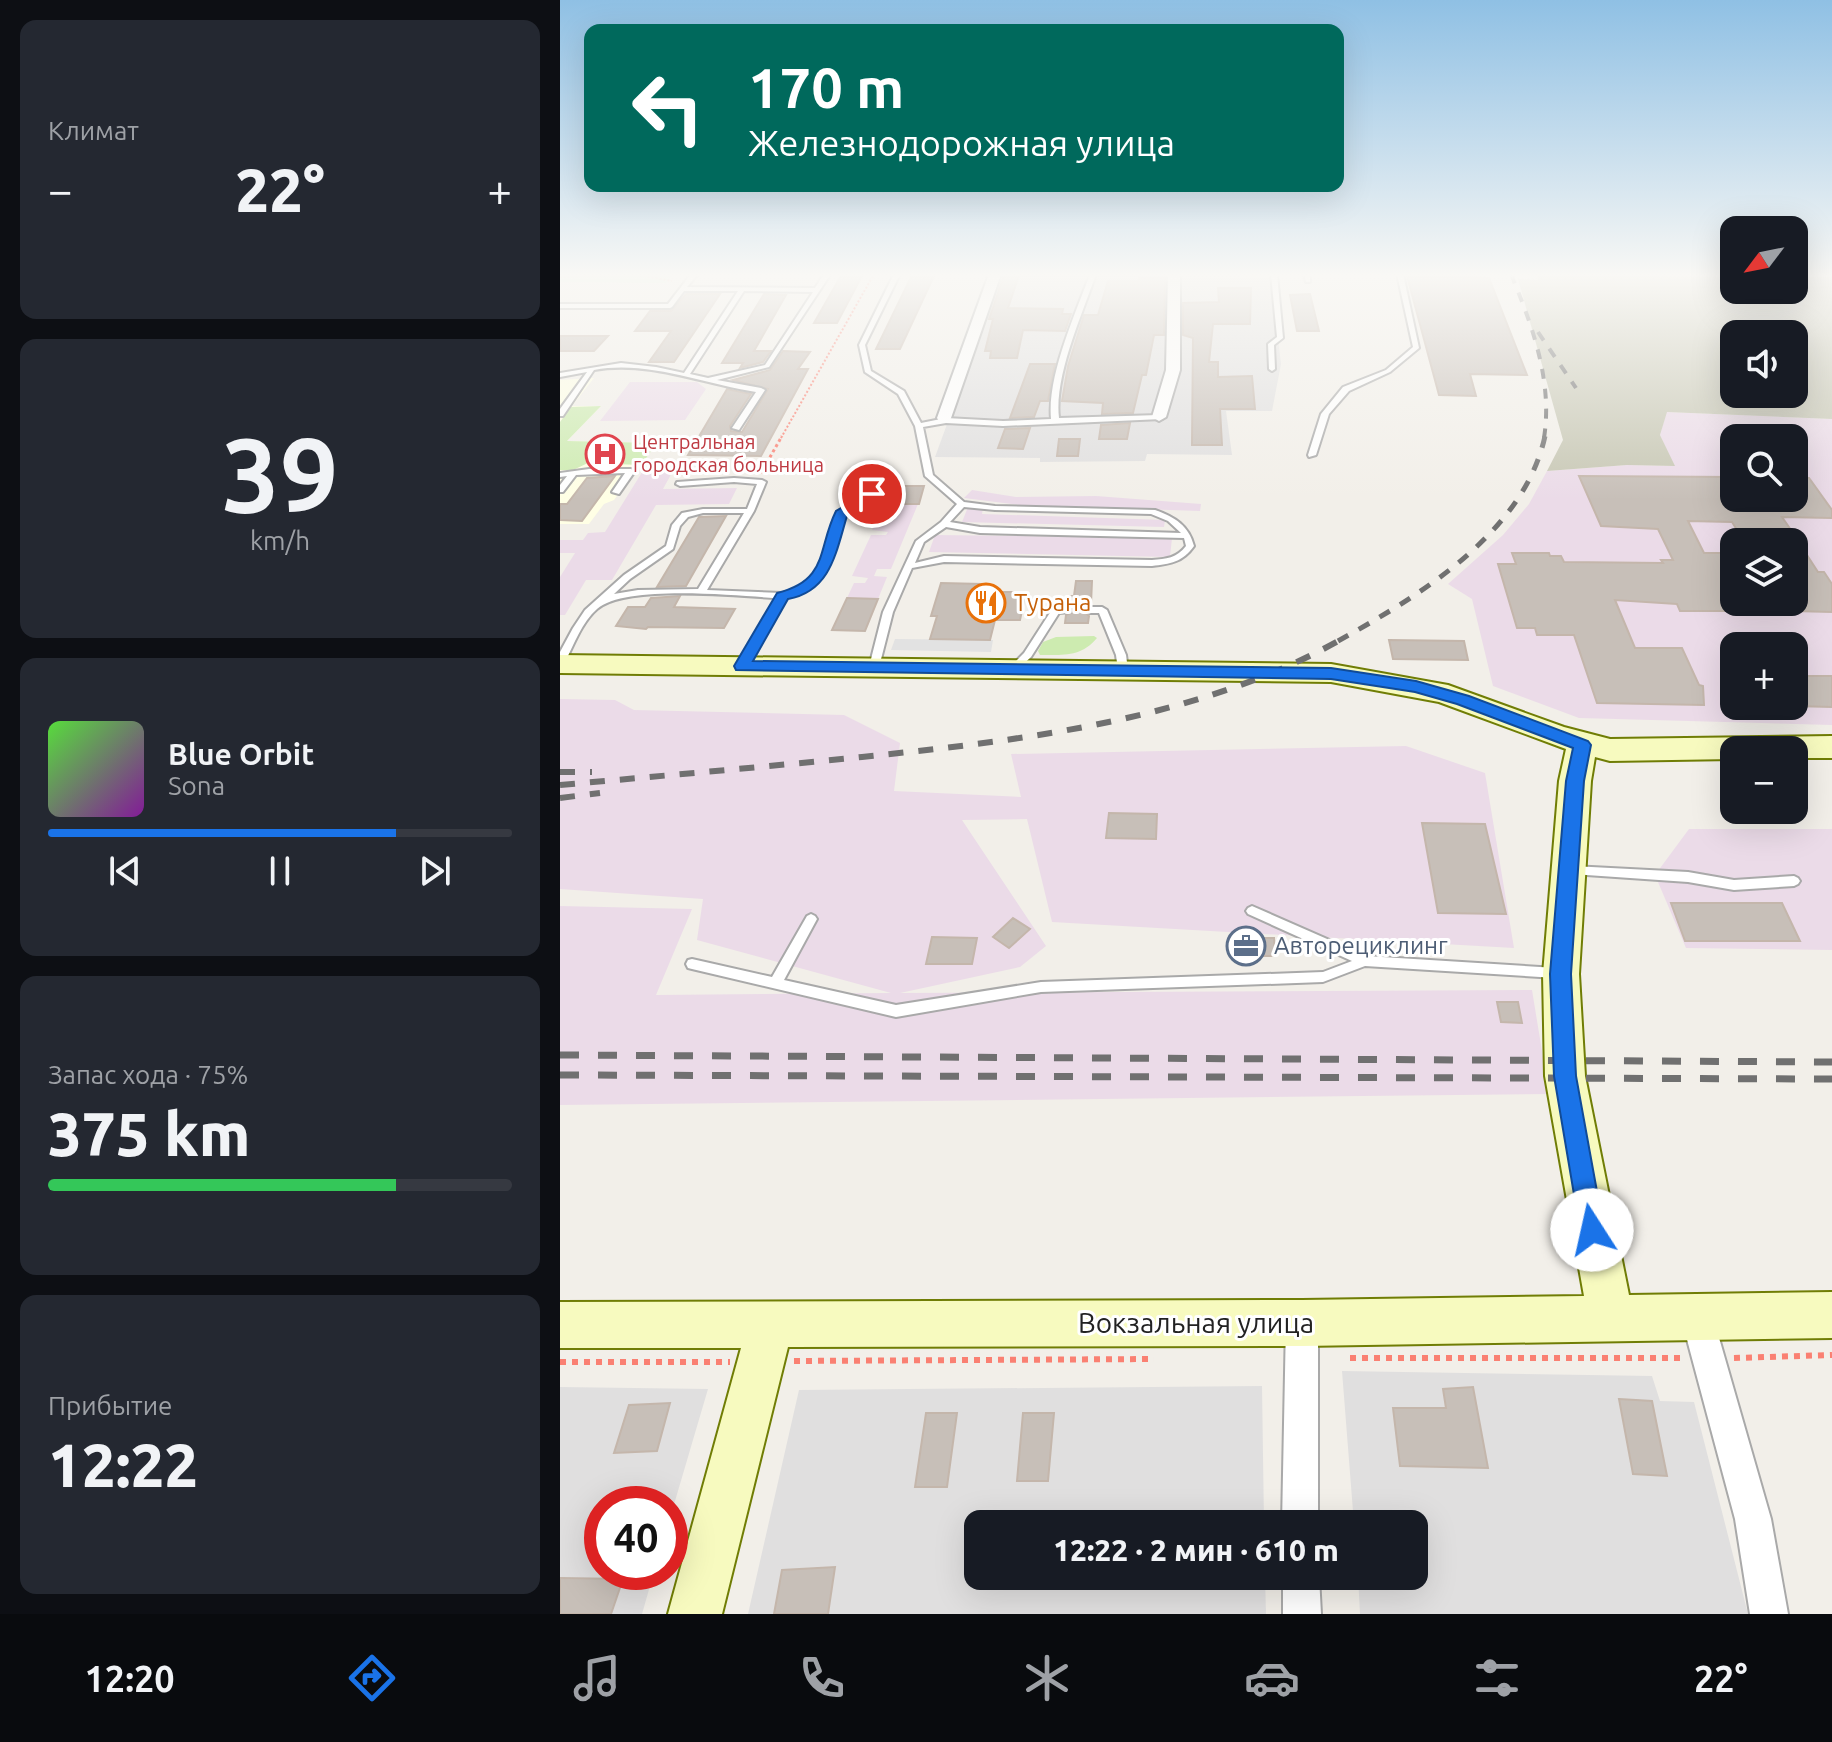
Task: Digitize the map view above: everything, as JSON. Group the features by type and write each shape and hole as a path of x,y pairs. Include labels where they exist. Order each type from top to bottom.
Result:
{"street":[{"path":"944,418 968,349"},
{"path":"1159,417 1173,370 1172,349"},
{"path":"560,663 1276,671 1374,679 1463,700 1582,745 1610,750 1832,747"},
{"path":"1582,745 1575,781 1561,974 1565,1076 1592,1230 1612,1318"},
{"name":"Вокзальная улица","path":"560,1325 765,1343 1302,1340 1612,1318 1703,1338 1832,1315"},
{"path":"1703,1338 1753,1519 1769,1614"},
{"path":"1300,1510 1302,1340"},
{"path":"695,1614 765,1343"},
{"path":"1301,1590 1302,1614"}],"lane":[{"path":"686,375 703,349"},
{"path":"708,381 767,366 778,349"},
{"path":"863,349 868,372 901,393 919,426 929,476 962,504 995,508 1152,512 1174,519 1188,536 1190,546 1185,554 1173,561 944,559 911,566"},
{"path":"1055,419 1052,410 1067,349"},
{"path":"1271,349 1272,369"},
{"path":"1312,455 1325,414 1346,389 1388,371 1414,349"},
{"path":"560,375 618,364 761,390 736,428"},
{"path":"560,414 591,371"},
{"path":"919,426 944,418 1013,424 1055,419 1159,417"},
{"path":"560,475 631,471 616,492"},
{"path":"560,490 572,475"},
{"path":"680,484 734,480 762,482 750,511 701,592"},
{"path":"603,600 627,595 701,592 782,596 800,593 825,568 840,514 872,494"},
{"path":"874,667 888,612 920,541 944,524 962,504"},
{"path":"560,663 589,611 627,577 670,547 676,525 685,515 703,511 750,511"},
{"path":"944,524 980,530 1188,536"},
{"path":"742,666 782,596"},
{"path":"1014,668 1028,655 1056,610 1067,610"},
{"path":"1090,610 1102,610 1121,655 1123,670"},
{"path":"1567,870 1688,877 1734,885 1794,881"},
{"path":"1252,911 1365,961 1561,974"},
{"path":"775,984 811,919"},
{"path":"692,964 896,1011 1041,987 1323,977 1365,961"}],"path":[{"path":"762,482 760,475 831,349"},
{"path":"1302,1340 1703,1338 1832,1355"},
{"path":"560,1362 765,1343 1158,1359"}],"shaded area":[{"path":"974,349 1279,349 1281,364 1272,411 1226,411 1232,455 1147,454 1145,461 1040,462 1040,458 935,457"},
{"path":"1538,349 1720,349 1720,408 1808,408 1808,349 1832,349 1832,419 1667,412 1660,435 1675,466 1627,465 1547,471 1563,440"},
{"name":"Центральная городская больница","path":"594,378 572,406 601,406 567,441 657,443 614,500 604,504 589,524 560,524 560,380"},
{"path":"630,382 697,382 706,389 685,420 600,421"},
{"path":"1666,412 1832,419 1832,725 1579,718 1493,686 1472,599 1448,584 1503,535 1529,504 1547,471 1627,465 1674,466 1660,435"},
{"path":"644,469 674,469 663,489 737,488 729,504 656,505 612,580 586,580 565,615 560,615 560,577 575,553 560,553 560,540 583,540 588,533 605,532"},
{"path":"972,490 1016,497 1096,496 1201,504 1200,511 1019,505 964,498"},
{"path":"901,504 918,504 891,569 877,569 874,576 887,577 878,599 847,598 854,583 865,583 868,578 852,576 871,535 886,535 888,532 872,530 883,507 899,508"},
{"path":"968,507 983,508 982,514 1165,520 1164,527 962,522"},
{"path":"935,535 1172,538 1170,557 929,552"},
{"path":"895,639 993,640 991,652 891,650"},
{"path":"560,699 615,700 634,710 844,715 900,743 894,791 1021,797 1011,754 1406,746 1485,773 1514,948 1052,922 1027,819 962,820 1046,946 1020,967 900,993 1532,990 1549,1094 560,1105 560,906 692,909 656,995 891,993 697,940 703,899 560,889"},
{"path":"1689,829 1832,829 1832,950 1686,948 1655,875"},
{"path":"1342,1371 1652,1376 1660,1401 1694,1402 1748,1614 1360,1614 1359,1590 1428,1590 1428,1510 1353,1510"},
{"path":"1262,1386 1264,1510 964,1510 964,1590 1265,1590 1266,1614 748,1614 799,1390"},
{"path":"560,1387 708,1389 679,1486 584,1486 584,1590 649,1590 642,1614 560,1614"}],"green space":[{"path":"601,406 567,441 657,443 641,465 588,463 573,470 560,470 560,422 571,407"},
{"path":"1056,637 1097,638 1085,649 1072,654 1040,655 1038,651 1043,642"}],"building":[{"path":"560,349 596,349 594,351"},
{"path":"658,349 683,349 674,362 649,362"},
{"path":"730,349 771,351 763,362 740,368 743,363 722,363"},
{"path":"1019,349 1017,358 990,358 991,351 985,351"},
{"path":"1073,349 1151,349 1133,413 1102,414 1103,403 1062,401"},
{"path":"1193,349 1210,349 1209,362 1218,362 1218,377 1252,376 1255,409 1220,409 1222,445 1192,445"},
{"path":"1427,349 1517,349 1527,375 1470,374 1476,396 1439,395"},
{"path":"783,351 810,352 798,369 808,369 761,456 688,455 727,389 751,394 730,426 731,431 742,432 768,389 733,380 770,370"},
{"path":"1030,364 1055,364 1048,401 1040,401 1034,417 1010,418"},
{"path":"1130,423 1127,439 1099,439 1101,425"},
{"path":"1030,428 1023,449 998,448 1005,429"},
{"path":"1059,439 1080,439 1078,456 1057,456"},
{"path":"615,476 582,521 560,520 560,504 567,504 587,478"},
{"path":"1579,476 1720,477 1720,512 1808,512 1809,478 1832,510 1832,518 1782,517 1790,528 1736,528 1732,522 1688,521 1704,553 1720,553 1720,611 1680,611 1677,604 1615,600 1635,648 1682,648 1699,685 1703,686 1704,705 1597,703 1574,635 1537,635 1535,628 1517,628 1498,564 1516,564 1512,553 1549,553 1550,556 1561,556 1564,562 1663,563 1661,560 1673,560 1658,529 1601,526"},
{"path":"893,486 924,486 919,504 888,504"},
{"path":"726,516 686,586 657,587 699,517"},
{"path":"1808,557 1818,572 1824,572 1832,584 1832,612 1808,611"},
{"path":"1076,581 1092,581 1091,604 1082,609 1089,616 1088,623 1065,623 1066,615 1073,612 1068,604 1069,596 1074,596"},
{"path":"941,583 982,584 980,592 1026,592 1020,620 995,620 990,640 930,639 937,616 931,616"},
{"path":"680,596 674,607 735,609 724,628 646,629 616,626 628,607 645,607 651,598"},
{"path":"847,598 878,599 865,631 832,630"},
{"path":"1389,640 1464,641 1468,660 1393,659"},
{"path":"1808,676 1832,676 1832,707 1808,706"},
{"path":"1109,813 1157,814 1156,839 1106,838"},
{"path":"1422,823 1485,824 1506,914 1438,913"},
{"path":"1671,903 1782,903 1800,941 1685,941"},
{"path":"1013,918 1030,929 1009,948 993,937"},
{"path":"932,937 977,938 972,964 926,964"},
{"path":"1234,938 1274,938 1275,956 1235,956"},
{"path":"1497,1002 1518,1002 1522,1023 1501,1022"},
{"path":"1473,1387 1488,1468 1400,1466 1393,1408 1446,1408 1443,1389"},
{"path":"1619,1399 1652,1401 1667,1476 1633,1474"},
{"path":"670,1403 657,1451 614,1453 629,1405"},
{"path":"926,1413 957,1413 947,1487 915,1487"},
{"path":"1023,1413 1054,1413 1048,1481 1017,1481"},
{"path":"835,1567 828,1614 774,1614 782,1570"},
{"path":"560,1578 584,1578 584,1590 619,1590 611,1614 560,1614"}],"railway":[{"path":"1538,349 1546,396 1544,438"},
{"path":"1550,349 1576,388"},
{"path":"1338,641 1434,582 1492,532 1515,503 1533,471 1545,436"},
{"path":"1338,641 1342,639"},
{"path":"560,785 862,757 1047,734 1109,722 1229,689 1286,667 1338,641"},
{"path":"560,772 592,772"},
{"path":"560,798 600,793"},
{"path":"560,1055 1832,1062"},
{"path":"560,1075 1832,1079"}],"place":[{"name":"Центральная городская больница","path":"605,454"},
{"name":"Турана","path":"986,603"},
{"name":"Авторециклинг","path":"1246,946"}],"route":[{"path":"872,494 840,514 825,568 800,593 782,596 742,666 1331,673 1416,687 1463,700 1582,745 1575,781 1561,974 1565,1076 1592,1230"}]}
